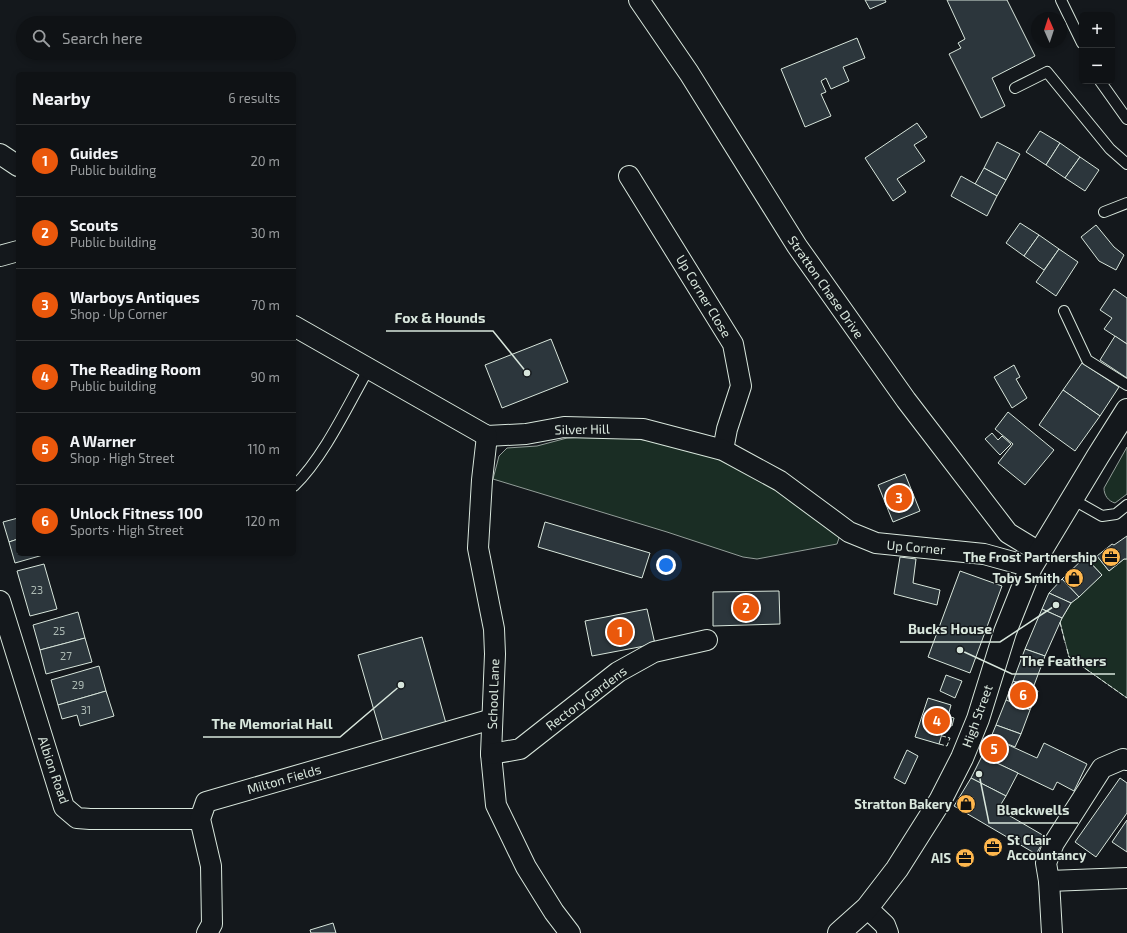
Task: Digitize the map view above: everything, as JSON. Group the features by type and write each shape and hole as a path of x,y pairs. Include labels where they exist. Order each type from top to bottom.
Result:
{"street":[{"name":"Stratton Chase Drive","path":"639,0 689,73 797,246 902,393 1008,532 1035,559"},
{"path":"0,154 16,165"},
{"name":"Up Corner Close","path":"629,176 733,344 741,386 727,429 723,450"},
{"path":"0,256 16,252"},
{"path":"296,327 487,436"},
{"name":"High Street","path":"839,933 867,908 897,869 940,801 962,758 978,719 1005,632 1035,559 1127,410"},
{"name":"Silver Hill","path":"487,436 526,434 564,427 643,429 723,450 780,481 848,532"},
{"name":"School Lane","path":"487,436 482,480 478,548 494,629 495,654 491,754 496,805 526,867 554,912 570,933"},
{"name":"Up Corner","path":"848,532 876,544 1035,559"},
{"name":"Albion Road","path":"0,601 64,807 77,818 90,820 200,819"},
{"name":"Rectory Gardens","path":"491,754 520,749 618,672 654,652 707,640"},
{"name":"Milton Fields","path":"200,819 206,802 492,719"},
{"path":"1052,933 1049,881 1046,863 1054,843 1102,768 1127,760"},
{"path":"200,819 211,866 212,924 207,933"},
{"path":"1049,881 1127,878"},
{"path":"867,908 885,925 888,933"}],"lane":[{"path":"1061,0 1079,37"},
{"path":"1015,88 1047,72 1110,149 1127,164"},
{"path":"1102,84 1127,119"},
{"path":"1104,212 1127,203"},
{"path":"1064,311 1087,360 1127,385"},
{"path":"296,484 325,445 369,368"},
{"path":"1072,499 1102,516 1116,514 1127,505"}],"green space":[{"path":"609,436 647,440 685,447 705,453 745,471 782,494 835,532 839,538 837,544 757,559 743,557 667,532 493,479 499,456 507,448 537,446 567,438"},
{"path":"1127,447 1127,494 1115,503 1110,501 1107,497 1104,488"},
{"path":"1097,556 1109,571 1124,559 1127,559 1127,698 1069,657 1060,622 1071,603 1102,575 1090,562"}],"building":[{"path":"865,0 885,0 886,2 870,9"},
{"path":"947,0 1007,0 1035,56 992,78 1005,106 981,118 949,54 961,48 958,43 965,39"},
{"path":"857,38 865,58 843,67 849,81 831,89 826,78 821,81 826,92 821,94 831,116 805,127 781,69"},
{"path":"917,123 927,137 914,145 925,161 897,179 906,192 893,201 865,158"},
{"path":"1040,131 1060,143 1046,165 1026,152"},
{"path":"997,142 1020,154 1006,180 984,168"},
{"path":"1060,143 1080,157 1065,178 1046,165"},
{"path":"1080,157 1099,170 1085,191 1065,178"},
{"path":"984,168 1006,180 997,196 975,184"},
{"path":"961,176 997,196 987,216 951,196"},
{"path":"1020,223 1039,235 1024,256 1006,243"},
{"path":"1096,225 1114,247 1124,255 1116,270 1099,261 1081,237"},
{"path":"1039,235 1059,249 1044,270 1024,256"},
{"path":"1059,249 1078,262 1056,296 1036,282"},
{"path":"1114,289 1127,298 1127,344 1104,329 1112,318 1100,310"},
{"path":"1115,336 1127,344 1127,378 1100,360"},
{"path":"551,339 568,382 502,408 485,365"},
{"path":"1082,363 1119,387 1100,416 1063,390"},
{"path":"1014,365 1020,377 1016,379 1027,398 1012,408 994,377"},
{"path":"1063,390 1100,416 1075,451 1039,425"},
{"path":"1008,412 1054,450 1025,485 998,463 1013,444 995,429"},
{"path":"992,433 998,440 1002,436 1011,444 1000,455 985,439"},
{"path":"905,474 920,511 893,522 878,485"},
{"path":"16,519 16,540 9,542 3,522"},
{"path":"545,522 650,553 642,578 538,547"},
{"path":"1127,536 1127,559 1124,559 1109,571 1097,556 1112,544 1114,545"},
{"path":"16,540 16,556 40,556 15,563 9,542"},
{"path":"900,557 916,559 913,583 940,590 937,605 894,594"},
{"path":"1085,557 1102,575 1079,597 1062,579"},
{"path":"44,564 57,609 30,616 17,571"},
{"path":"960,571 1002,586 970,673 928,657"},
{"path":"1062,579 1079,597 1071,603 1049,593"},
{"path":"779,591 780,624 713,626 713,592"},
{"path":"1049,593 1071,603 1062,618 1042,609"},
{"path":"647,609 655,644 592,656 585,621"},
{"path":"1042,609 1062,618 1045,656 1025,649"},
{"path":"78,612 85,638 40,650 33,625"},
{"path":"422,637 447,727 384,745 358,655"},
{"path":"85,638 92,662 46,674 40,650"},
{"path":"1025,649 1045,656 1033,688 1013,681"},
{"path":"99,666 106,691 58,705 51,680"},
{"path":"946,675 962,681 955,698 940,691"},
{"path":"1013,681 1038,691 1030,710 1006,700"},
{"path":"106,691 114,716 80,726 77,715 62,719 58,705"},
{"path":"928,698 951,705 948,716 954,718 952,726 945,724 939,744 915,737"},
{"path":"1006,700 1030,710 1021,734 996,725"},
{"path":"996,725 1021,734 1015,747 991,737"},
{"path":"991,737 1037,758 1044,743 1087,764 1074,791 1057,782 1053,790 982,756"},
{"path":"907,750 918,756 905,784 894,778"},
{"path":"982,756 1018,773 1006,796 971,778"},
{"path":"971,778 1006,796 998,809 1046,837 1036,854 954,806"},
{"path":"1120,778 1127,783 1127,813 1096,857 1075,842"},
{"path":"1127,820 1127,852 1112,842"},
{"path":"333,923 336,933 311,933 310,930"}],"fence":[{"path":"1060,622 1065,643"},
{"path":"1067,649 1069,657 1127,698"},
{"path":"939,744 947,746 950,738 942,736"}],"place":[{"name":"Fox & Hounds","path":"527,373"},
{"name":"Warboys Antiques","path":"899,498"},
{"name":"The Frost Partnership","path":"1111,557"},
{"name":"Toby Smith","path":"1074,578"},
{"name":"Bucks House","path":"1056,605"},
{"name":"Scouts","path":"746,608"},
{"name":"Guides","path":"620,632"},
{"name":"The Feathers","path":"960,650"},
{"name":"The Memorial Hall","path":"401,685"},
{"name":"Unlock Fitness 100","path":"1023,695"},
{"name":"The Reading Room","path":"937,721"},
{"name":"A Warner","path":"994,749"},
{"name":"Blackwells","path":"979,774"},
{"name":"Stratton Bakery","path":"966,804"},
{"name":"St Clair Accountancy","path":"993,847"},
{"name":"AIS","path":"965,858"}]}
